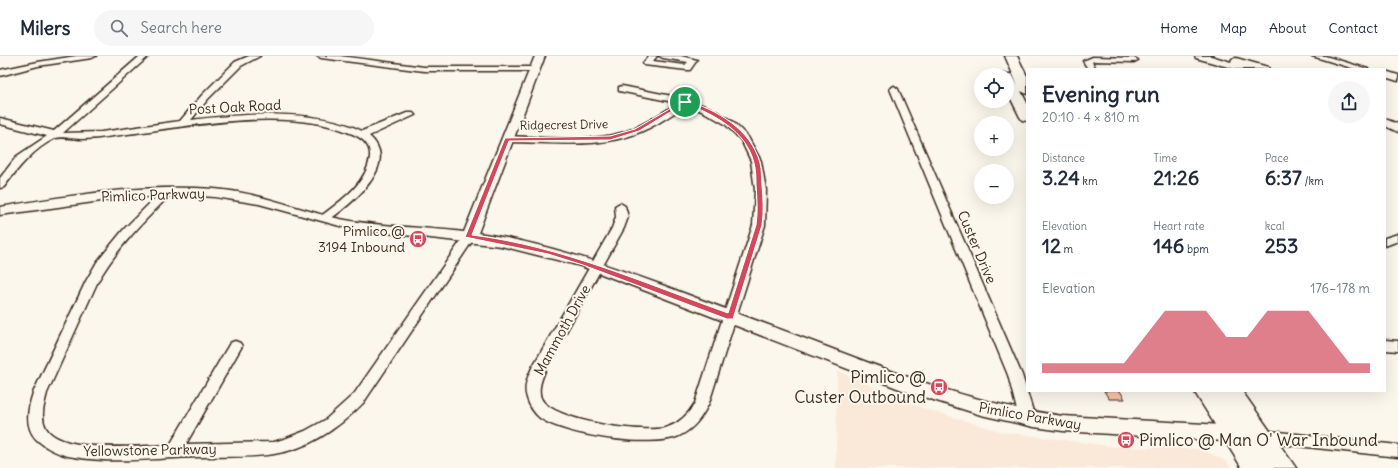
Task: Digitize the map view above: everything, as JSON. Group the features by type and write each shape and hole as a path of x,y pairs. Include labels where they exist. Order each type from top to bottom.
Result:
{"main road":[{"path":"998,56 1003,68"},
{"path":"1011,56 1026,88"},
{"path":"1014,92 1026,115"},
{"path":"1206,392 1256,468"},
{"path":"1230,392 1283,468"}],"street":[{"path":"0,73 44,63 92,56"},
{"path":"0,185 21,158 55,135 145,56"},
{"path":"183,123 205,97 238,64 256,56"},
{"path":"321,56 424,69 534,69"},
{"name":"Yellowstone Parkway","path":"168,192 128,231 103,262 92,281 40,394 36,410 36,422 41,434 53,443 73,451 110,453 274,448 293,443 332,425 344,415 359,398 469,237 540,56"},
{"path":"653,56 647,63 687,68 693,60 663,56"},
{"path":"1200,56 1242,68"},
{"path":"1219,56 1261,68"},
{"path":"1316,56 1360,68"},
{"path":"1092,68 1088,61 1092,59 1134,60"},
{"path":"1386,74 1398,78"},
{"name":"Mammoth Drive","path":"620,206 622,217 618,228 540,366 533,380 532,390 539,407 548,416 561,421 634,436 666,434 678,430 693,419 702,403 759,225 761,211 757,164 751,146 735,128 715,114 662,95 622,89"},
{"name":"Custer Drive","path":"894,89 1015,375 1027,418"},
{"name":"Ridgecrest Drive","path":"507,139 610,138 637,130 685,102"},
{"path":"362,135 410,115"},
{"path":"1386,115 1398,120"},
{"name":"Post Oak Road","path":"0,121 55,135 96,135 230,118 289,119 331,124 362,135 368,139 375,149 374,164 363,184 353,196 325,218"},
{"path":"1386,122 1398,128"},
{"name":"Pimlico Parkway","path":"0,211 100,197 168,192 207,192 246,197 285,205 350,225 490,239 549,252 597,267 935,395 1007,415 1121,428 1233,433 1398,451"},
{"path":"1386,242 1398,237"},
{"path":"1386,345 1398,346"},
{"path":"176,450 235,346"}],"shaded area":[{"path":"837,371 925,409 1003,432 1116,447 1202,449 1227,462 1231,468 836,468"}],"building":[{"path":"1105,392 1121,392 1125,399 1109,399"}],"place":[{"name":"Pimlico @ 3194 Inbound","path":"418,239"},
{"name":"Pimlico @ Custer Outbound","path":"939,387"},
{"name":"Pimlico @ Man O' War Inbound","path":"1126,440"}],"route":[{"path":"685,102 697,105 715,114 735,128 751,146 757,164 761,211 759,225 730,317 586,263 549,252 490,239 469,237 507,139 594,140 610,138 637,130 685,102"}]}
